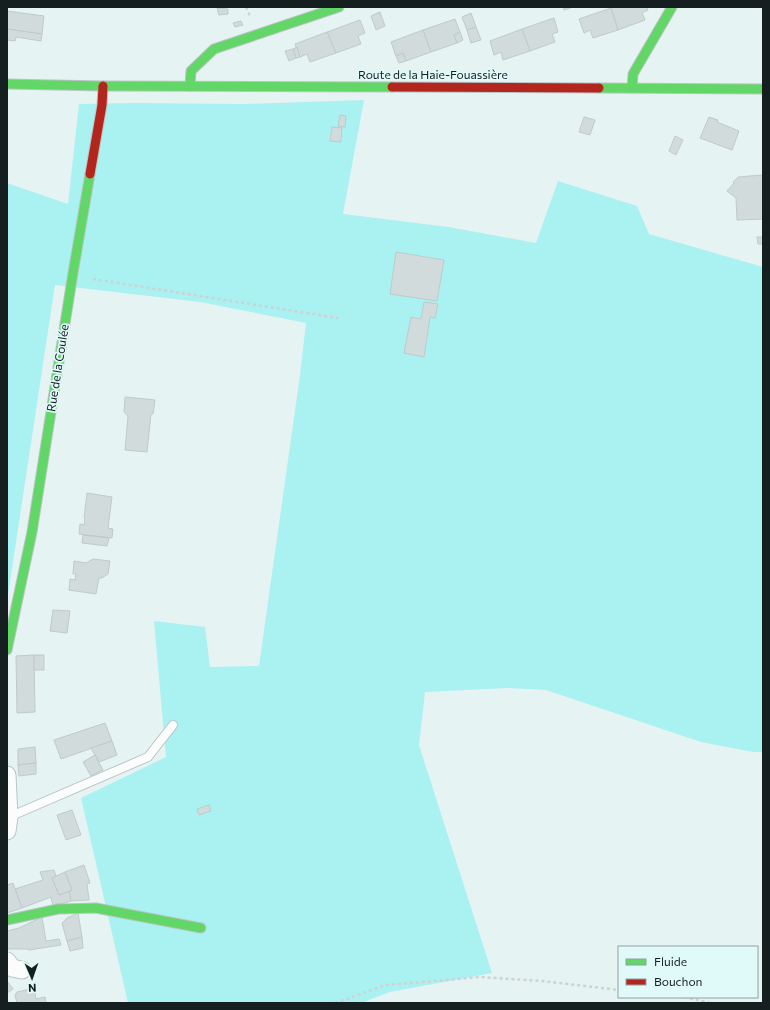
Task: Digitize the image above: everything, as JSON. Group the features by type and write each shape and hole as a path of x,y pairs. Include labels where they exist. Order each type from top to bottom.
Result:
{"street":[{"path":"190,86 191,71 214,50 339,7"},
{"path":"632,88 633,74 672,7"},
{"name":"Route de la Haie-Fouassière","path":"7,84 103,86 632,88 763,90"},
{"name":"Rue de la Coulée","path":"7,650 32,532 73,273 102,105 103,86"},
{"path":"7,775 8,824"},
{"path":"7,920 58,909 96,908 201,928"},
{"path":"7,961 12,968 22,970"}],"lane":[{"path":"8,824 148,757 173,725"}],"path":[{"path":"73,273 98,280 338,318"},
{"path":"335,1003 386,985 480,977 542,981 618,990"},
{"path":"688,998 711,1003"}],"shaded area":[{"path":"364,100 343,214 449,227 536,243 558,181 637,206 649,234 763,267 763,752 753,752 701,742 546,690 508,688 425,692 419,745 492,973 390,992 361,1003 128,1003 81,798 166,757 154,621 205,627 210,667 259,666 306,323 200,302 55,285 7,595 7,183 68,204 79,104 244,104"}],"building":[{"path":"563,7 573,7 564,10"},
{"path":"647,7 648,10 642,13 645,20 618,30 611,8"},
{"path":"217,8 228,9 228,14 219,15"},
{"path":"611,8 618,30 593,38 590,30 584,33 579,19"},
{"path":"7,11 44,16 42,34 7,29"},
{"path":"380,12 385,26 376,30 371,16"},
{"path":"471,13 476,27 467,30 462,17"},
{"path":"554,18 558,32 552,34 555,42 530,51 522,29"},
{"path":"455,19 460,32 454,35 457,43 431,52 423,30"},
{"path":"360,20 365,33 358,36 361,44 336,53 327,32"},
{"path":"241,21 243,25 235,27 233,23"},
{"path":"476,27 481,40 471,43 467,30"},
{"path":"7,29 42,34 41,41 16,37 15,41 7,40"},
{"path":"522,29 530,51 503,60 501,52 494,55 490,41"},
{"path":"423,30 431,52 406,61 403,53 396,56 391,42"},
{"path":"327,32 336,53 310,62 307,54 300,57 295,44"},
{"path":"460,32 463,40 457,43 454,35"},
{"path":"297,47 300,57 296,58 293,49"},
{"path":"293,49 296,58 289,61 285,51"},
{"path":"403,53 406,61 399,63 396,56"},
{"path":"340,115 346,116 345,127 338,126"},
{"path":"584,117 595,120 590,135 579,132"},
{"path":"709,117 739,131 732,150 700,138"},
{"path":"332,127 342,128 341,142 330,141"},
{"path":"675,136 683,140 676,155 669,151"},
{"path":"763,175 763,219 737,220 736,198 727,191 738,177"},
{"path":"757,237 763,237 763,244 758,244"},
{"path":"396,252 444,260 437,301 390,294"},
{"path":"424,302 438,304 435,318 430,317 424,357 404,353 411,317 421,319"},
{"path":"125,397 155,400 153,414 151,414 147,452 125,450 128,416 124,412"},
{"path":"87,493 112,497 108,528 113,529 112,538 79,534 80,524 84,525"},
{"path":"83,535 109,538 107,546 82,543"},
{"path":"93,559 110,561 108,574 102,578 99,578 96,594 69,590 70,579 75,580 76,574 73,574 74,561 86,563"},
{"path":"53,610 70,611 67,633 50,631"},
{"path":"34,655 35,712 17,713 16,656"},
{"path":"34,655 44,655 44,670 34,670"},
{"path":"105,723 112,741 61,759 54,740"},
{"path":"112,741 117,755 99,762 91,748"},
{"path":"35,747 36,763 18,765 18,749"},
{"path":"95,755 103,770 91,776 83,762"},
{"path":"36,763 36,774 19,776 18,765"},
{"path":"209,805 211,811 199,815 197,809"},
{"path":"72,810 81,835 66,840 57,815"},
{"path":"84,865 90,883 87,884 89,900 71,901 69,891 72,890 65,872"},
{"path":"54,870 56,876 52,878 59,895 69,891 71,901 53,906 51,897 22,908 15,889 43,880 40,872"},
{"path":"65,872 72,890 59,895 52,878"},
{"path":"13,883 22,908 7,913 7,885"},
{"path":"78,913 82,937 67,941 62,923 67,918"},
{"path":"42,917 46,941 59,939 61,945 29,950 7,949 7,931 19,928"},
{"path":"82,937 83,948 70,951 67,941"},
{"path":"7,981 13,989 7,993"},
{"path":"34,988 36,999 45,997 46,1003 17,1003 15,995 17,992"}],"traffic: fast":[{"path":"190,86 191,71 214,49 339,7"},
{"path":"632,88 633,74 672,7"},
{"path":"7,84 103,86 392,87"},
{"path":"599,88 763,89"},
{"path":"7,650 32,532 90,174"},
{"path":"7,920 58,909 96,908 201,928"}],"traffic: jam":[{"path":"90,174 102,105 103,86"},
{"path":"392,87 599,88"}]}
